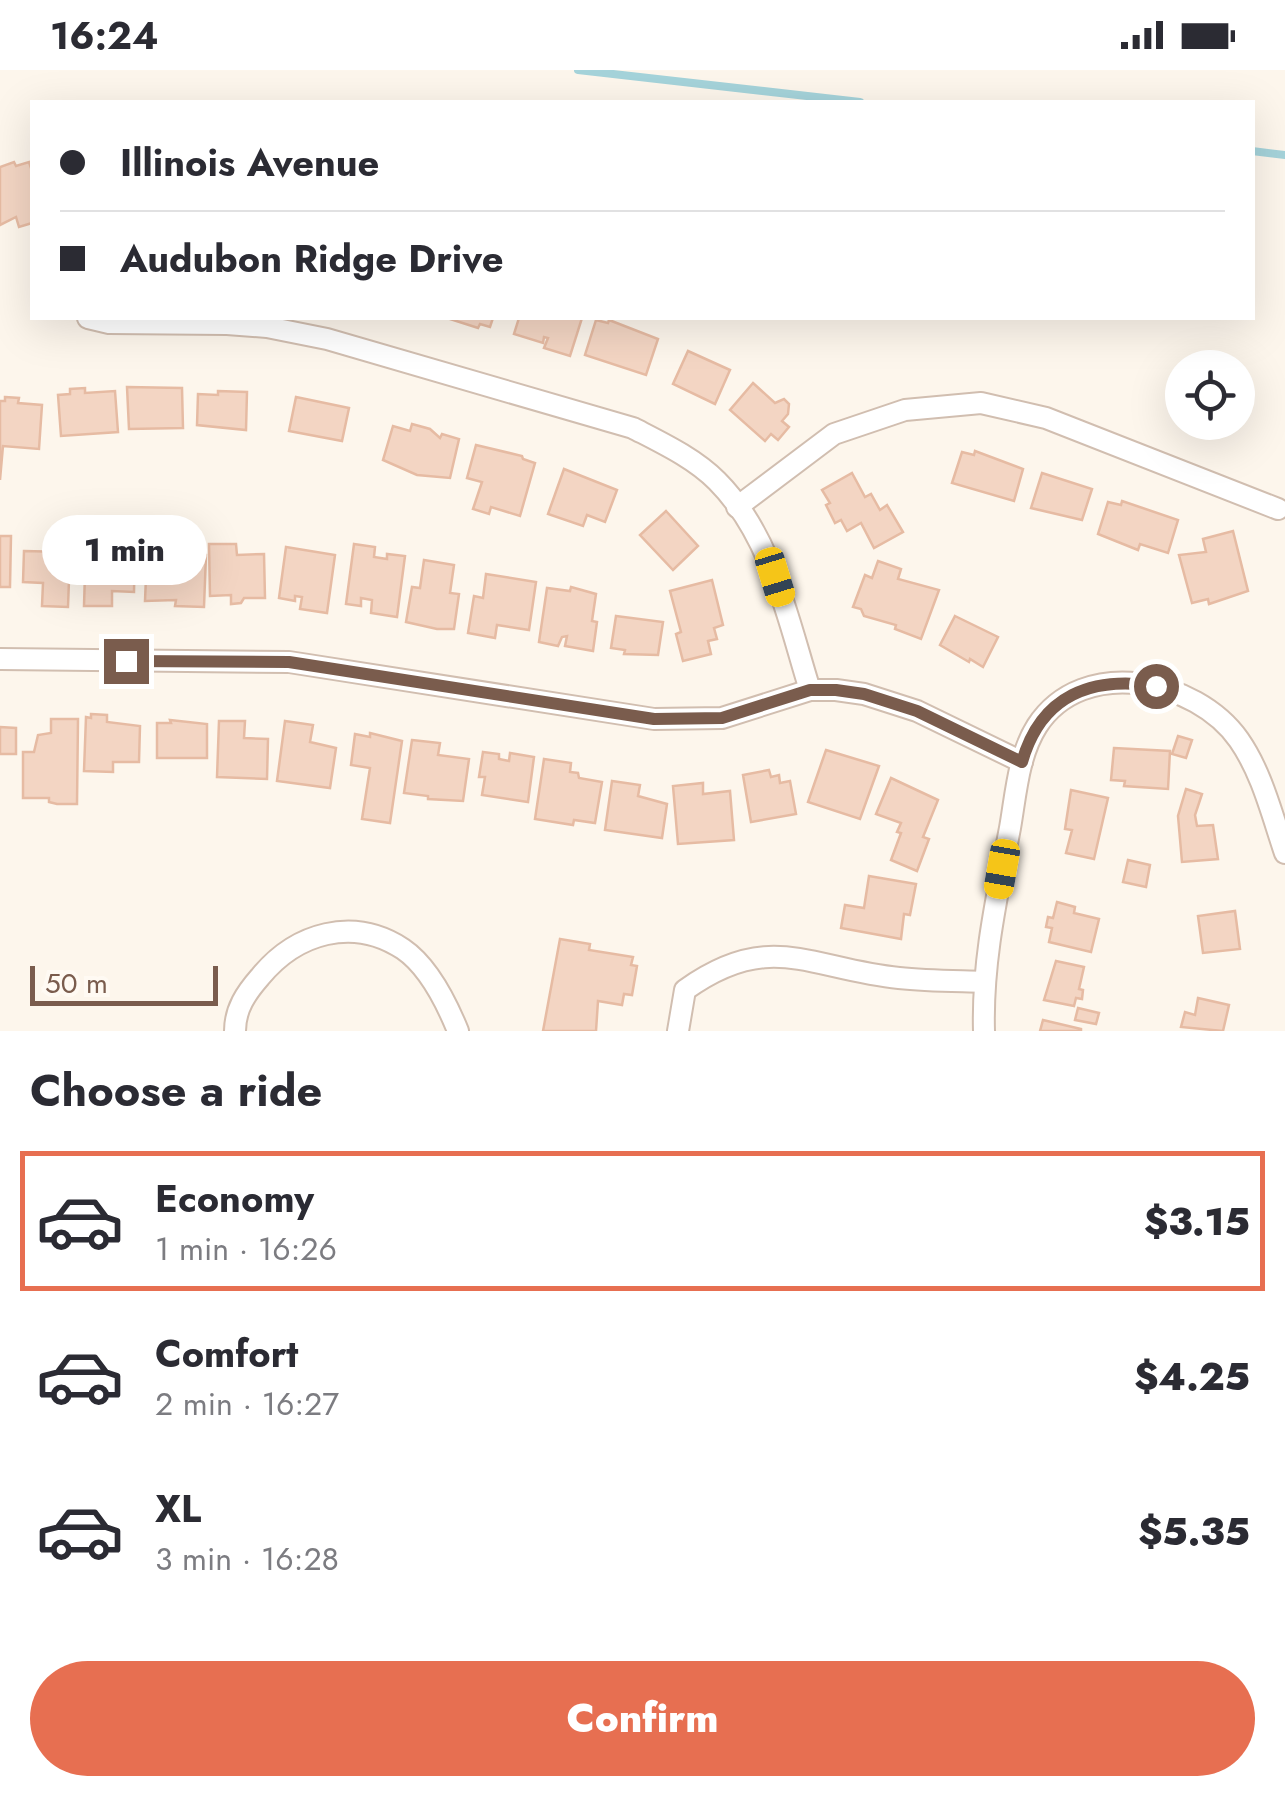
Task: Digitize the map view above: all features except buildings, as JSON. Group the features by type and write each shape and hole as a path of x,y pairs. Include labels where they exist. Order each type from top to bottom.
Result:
{"street":[{"path":"96,320 267,327 392,356 633,428 689,460 717,481 738,506 775,577 810,690"},
{"path":"738,506 834,434 905,410 981,403 1046,418 1278,509"},
{"path":"0,659 289,662 654,719 722,718 810,690 864,694 917,711 1022,762"},
{"path":"984,1031 984,982 1022,762 1036,727 1048,712 1080,690 1120,682 1172,690 1216,715 1238,737 1264,792 1285,852"},
{"path":"236,1031 242,998 272,962 302,940 339,931 362,932 404,950 443,995 458,1031"},
{"path":"678,1031 685,990 713,970 750,957 796,956 897,978 984,982"}],"waterway":[{"path":"578,70 842,100"},
{"path":"1255,151 1285,155"}],"route":[{"path":"126,661 289,662 654,719 722,718 810,690 836,690 864,694 917,711 1022,762 1036,727 1048,712 1080,690 1120,682 1156,686"}]}
